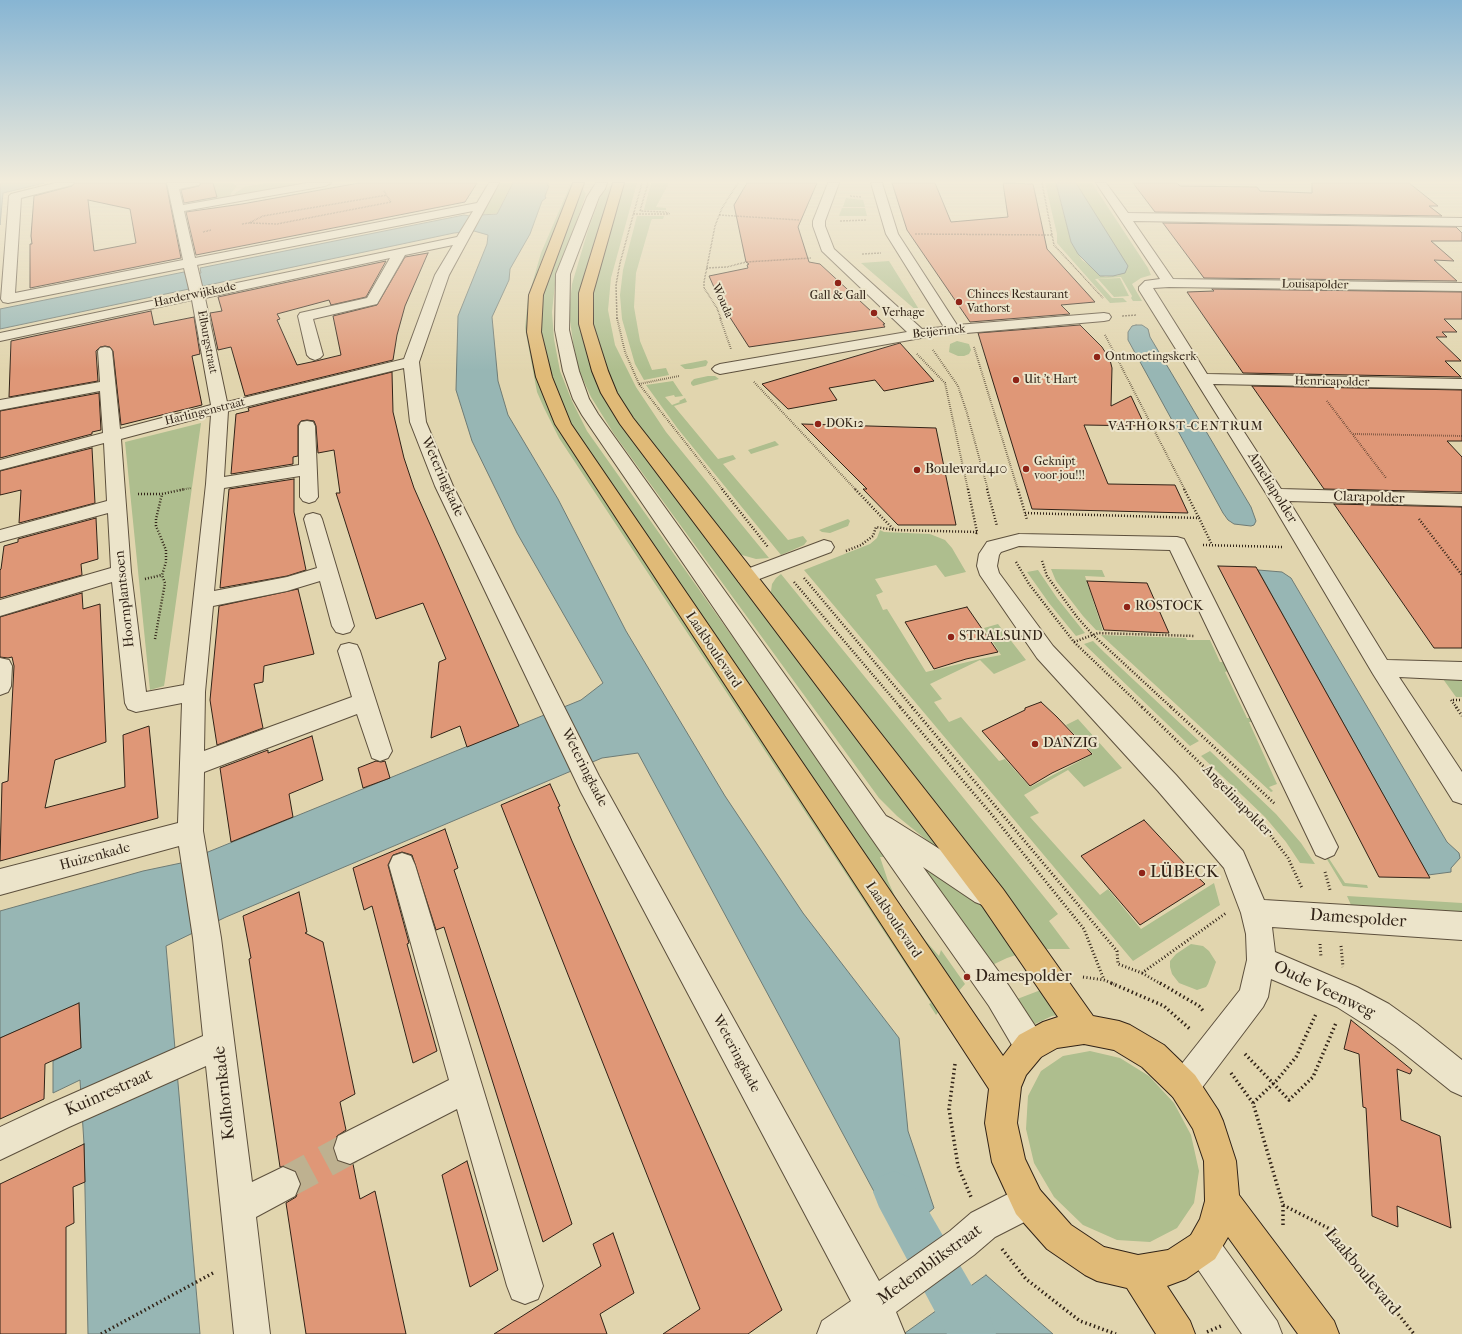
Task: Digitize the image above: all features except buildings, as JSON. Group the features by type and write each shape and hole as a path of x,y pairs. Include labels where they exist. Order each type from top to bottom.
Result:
{"main road":[{"name":"Laakboulevard","path":"556,245 548,260 536,295 534,332 544,377 563,424 1005,1086"},
{"name":"Laakboulevard","path":"600,245 586,293 586,324 600,371 609,393 626,420 993,898 1084,1028"},
{"path":"1084,1028 1119,1036 1153,1056 1184,1086 1207,1121 1220,1161 1222,1200 1215,1226 1203,1248 1174,1267 1138,1273 1097,1263 1059,1237 1028,1202 1009,1162 1001,1123 1005,1086 1015,1064 1030,1046 1054,1033 1084,1028"},
{"path":"1222,1200 1321,1334"},
{"path":"1138,1273 1177,1334"}],"street":[{"path":"10,245 6,291 194,279 324,245"},
{"name":"Elburgstraat","path":"186,245 220,408"},
{"name":"Harderwijkkade","path":"0,336 194,279 400,252 433,245"},
{"name":"Weteringkade","path":"458,245 442,275 411,362 418,422 444,486 590,784 880,1320"},
{"name":"Laakboulevard","path":"572,245 564,274 562,330 571,371 581,399 874,822 999,996 1030,1046"},
{"path":"826,245 832,256 918,334"},
{"path":"899,245 953,330"},
{"path":"1144,245 1169,283"},
{"path":"315,355 305,316 372,301 400,252"},
{"name":"Louisapolder","path":"1169,283 1462,287"},
{"name":"Ameliapolder","path":"1169,283 1150,284 1146,287 1161,314 1276,495 1381,668 1462,793"},
{"name":"Beijerinck","path":"720,369 737,363 918,334 1104,318"},
{"name":"Hoornplantsoen","path":"104,350 112,436 121,572 136,703 194,692"},
{"name":"Harlingenstraat","path":"0,465 220,408 411,362"},
{"path":"0,394 107,377"},
{"path":"0,405 107,377"},
{"name":"Henricapolder","path":"1203,379 1462,384"},
{"path":"192,842 194,692 215,484 220,408"},
{"path":"308,426 309,497"},
{"path":"215,484 308,469"},
{"name":"Clarapolder","path":"1276,495 1462,500"},
{"path":"0,536 116,502"},
{"path":"313,519 343,626"},
{"path":"1184,1086 1253,997 1261,960 1260,934 1242,911 1234,860 1167,783 1045,652 990,575 987,566 989,554 1001,537 1019,540 1178,544 1325,847"},
{"path":"746,577 781,564 832,550"},
{"path":"0,608 121,572"},
{"path":"203,601 287,584 328,572"},
{"path":"349,651 380,751"},
{"path":"1381,668 1462,671"},
{"path":"192,766 365,702"},
{"name":"Laakboulevard","path":"874,822 993,898"},
{"name":"Huizenkade","path":"0,882 192,842"},
{"name":"Kolhornkade","path":"192,842 207,938 252,1334"},
{"path":"402,865 468,1086 525,1286"},
{"name":"Damespolder","path":"1242,911 1462,926"},
{"name":"Oude Veenweg","path":"1261,960 1347,997 1378,1015 1406,1035 1462,1080"},
{"name":"Kuinrestraat","path":"0,1144 58,1116 219,1045"},
{"path":"350,1148 468,1086"},
{"path":"238,1208 283,1184"},
{"name":"Medemblikstraat","path":"835,1334 880,1320 903,1285 973,1234 1028,1202"},
{"path":"1203,1248 1256,1323"}],"path":[{"path":"625,245 616,285 616,315 625,352 639,384 781,564 795,584 993,816 1084,929 1104,980"},
{"name":"Wouda","path":"712,245 706,268 704,288 717,308 737,363"},
{"path":"1054,245 1120,316"},
{"path":"832,256 903,252"},
{"path":"706,268 727,267 746,262 808,258"},
{"path":"759,262 761,266"},
{"path":"1104,318 1161,314"},
{"path":"1120,316 1103,331 1212,545"},
{"name":"Angelinapolder","path":"918,334 936,353 958,386 1001,537 1029,584 1074,642 1259,820 1288,858 1314,916 1321,947 1322,986 1315,1017 1296,1057 1277,1080 1253,1103"},
{"path":"737,363 894,530"},
{"path":"639,384 678,376"},
{"path":"1352,434 1462,436"},
{"path":"116,502 140,494 162,494 215,484"},
{"path":"155,641 165,583 162,575 166,562 166,550 156,526 162,494"},
{"path":"1025,513 1199,518"},
{"path":"832,550 861,545 873,536 876,527 894,530 977,532 1001,537"},
{"path":"974,538 977,532"},
{"path":"1178,544 1308,547"},
{"path":"803,576 1117,951 1118,964 1142,973 1242,911"},
{"path":"1045,652 1098,633 1223,636"},
{"path":"1462,700 1451,700 1462,716"},
{"path":"1049,977 1076,976 1104,980 1164,1006 1213,1049 1253,1103 1283,1205 1282,1230 1273,1270"},
{"path":"968,1032 956,1058 949,1108 958,1166 973,1234 1026,1279 1080,1321 1116,1334"},
{"name":"Laakboulevard","path":"1283,1205 1330,1229 1414,1334"},
{"path":"101,1334 201,1279"},
{"path":"1203,1334 1256,1323"}],"green space":[{"path":"544,245 548,245 539,267 531,298 548,407 560,432 943,1006 936,1015 929,1004 931,1003 559,438 537,392 525,328 528,298"},
{"path":"560,245 568,245 555,284 552,312 554,339 560,371 572,401 587,431 888,857 880,857 897,901 925,940 939,956 941,950 965,984 957,993 572,430 549,378 542,345 540,316 544,288"},
{"path":"583,245 593,245 582,293 627,432 873,757 939,847 934,846 897,816 879,798 614,434 591,397 576,364 569,313 572,284"},
{"path":"603,245 620,245 611,278 608,310 615,345 636,387 666,432 769,558 756,559 735,553 645,439 614,391 594,334 591,308 592,282"},
{"path":"629,245 644,245 636,273 634,307 640,341 652,370 666,368 669,375 644,380 635,364 622,319 620,295 623,270"},
{"path":"1059,245 1073,245 1082,260 1105,277 1120,275 1106,245 1133,245 1151,275 1141,278 1132,284 1142,301 1133,301 1131,298 1132,296 1121,277 1095,279 1112,298 1123,298 1127,302 1110,303"},
{"path":"889,261 920,311 917,311 861,263"},
{"path":"1120,278 1129,296 1114,297 1098,279"},
{"path":"957,341 969,344 971,350 969,354 958,356 949,352 950,344"},
{"path":"706,360 708,362 706,366 691,369 685,369 680,365"},
{"path":"715,376 719,379 693,386 691,384 694,379"},
{"path":"673,381 683,396 675,397 674,395 665,397 672,405 685,398 687,402 674,406 718,459 733,455 736,459 723,464 788,540 803,536 807,541 804,545 781,555 678,429 646,385"},
{"path":"201,423 164,686 150,690 125,442"},
{"path":"775,441 779,445 751,454 748,450"},
{"path":"848,519 850,521 848,526 830,533 819,530"},
{"path":"880,530 884,532 930,534 945,540 952,548 966,572 945,577 936,565 875,579 883,592 876,595 883,610 887,609 926,672 1001,655 984,628 998,624 1026,660 994,674 980,660 930,684 942,699 934,702 949,722 961,717 999,761 1005,759 1030,787 1093,754 1066,725 1078,719 1122,768 1084,787 1068,770 1024,795 1039,813 1030,817 1100,895 1108,889 1141,929 1214,883 1220,905 1133,961 804,570 870,544 877,538"},
{"path":"1051,569 1102,570 1105,577 1085,576 1103,631 1096,630 1083,616 1056,581"},
{"path":"1038,570 1057,598 1085,633 1076,636 1049,603 1027,572"},
{"path":"781,574 1058,914 1049,921 1070,949 1041,949 770,598 772,584"},
{"path":"1101,635 1210,640 1220,662 1224,662 1228,671 1225,672 1247,718 1250,718 1252,722 1249,722 1277,784 1269,787 1273,791 1271,792"},
{"path":"1093,641 1199,741 1190,746 1084,644"},
{"path":"1443,679 1462,679 1462,697 1456,697"},
{"path":"1210,751 1276,814 1301,843 1315,864 1300,863 1286,842 1265,817 1201,756"},
{"path":"908,850 985,905 1022,953 988,967"},
{"path":"1322,851 1324,851 1345,883 1367,885 1368,888 1343,886"},
{"path":"1347,896 1462,903 1462,913 1351,905"},
{"path":"1191,944 1203,946 1209,951 1216,962 1206,987 1197,990 1179,983 1172,974 1170,967 1170,961 1176,954"},
{"path":"1046,988 1058,1015 1052,1016 1031,1026 1012,1001"},
{"path":"1090,1051 1120,1058 1149,1076 1174,1103 1191,1135 1199,1171 1194,1203 1177,1228 1150,1242 1117,1240 1083,1225 1054,1197 1034,1163 1026,1129 1028,1096 1041,1071 1063,1056"}],"water":[{"path":"313,245 396,245 0,329 0,309 184,272 186,276 201,273 200,268"},
{"path":"486,245 524,245 510,269 509,280 492,317 498,381 508,415 558,499 626,631 725,796 803,913 899,1038 908,1131 934,1208 899,1238 638,753 602,758 226,917 166,946 200,1334 88,1334 84,1144 80,1080 53,1093 53,1061 81,1048 79,1004 0,1038 0,911 143,871 181,863 581,700 603,683 517,533 472,441 456,390 458,316"},
{"path":"1073,245 1115,245 1128,266 1125,273 1113,276 1100,276 1078,254"},
{"path":"1142,325 1148,329 1150,337 1251,507 1256,521 1254,525 1234,524 1228,520 1223,513 1128,340 1128,332 1132,326"},
{"path":"1258,570 1282,572 1291,578 1447,842 1459,853 1460,858 1451,868 1451,872 1428,875"},
{"path":"986,1275 1053,1334 905,1333"}],"waterway":[{"path":"894,1192 973,1334"}],"tunnel":[{"path":"283,1184 350,1148"}],"place":[{"name":"Gall & Gall","path":"838,283"},
{"name":"Chinees Restaurant Vathorst","path":"959,302"},
{"name":"Verhage","path":"874,313"},
{"name":"Ontmoetingskerk","path":"1097,357"},
{"name":"Uit 't Hart","path":"1016,380"},
{"name":"DOK12","path":"818,424"},
{"name":"Geknipt voor jou!!!","path":"1026,469"},
{"name":"Boulevard410","path":"917,470"},
{"name":"ROSTOCK","path":"1127,607"},
{"name":"STRALSUND","path":"951,637"},
{"name":"DANZIG","path":"1035,744"},
{"name":"LÜBECK","path":"1142,873"},
{"name":"Damespolder","path":"967,977"}],"district":[{"name":"VATHORST-CENTRUM","path":"1186,427"}]}
